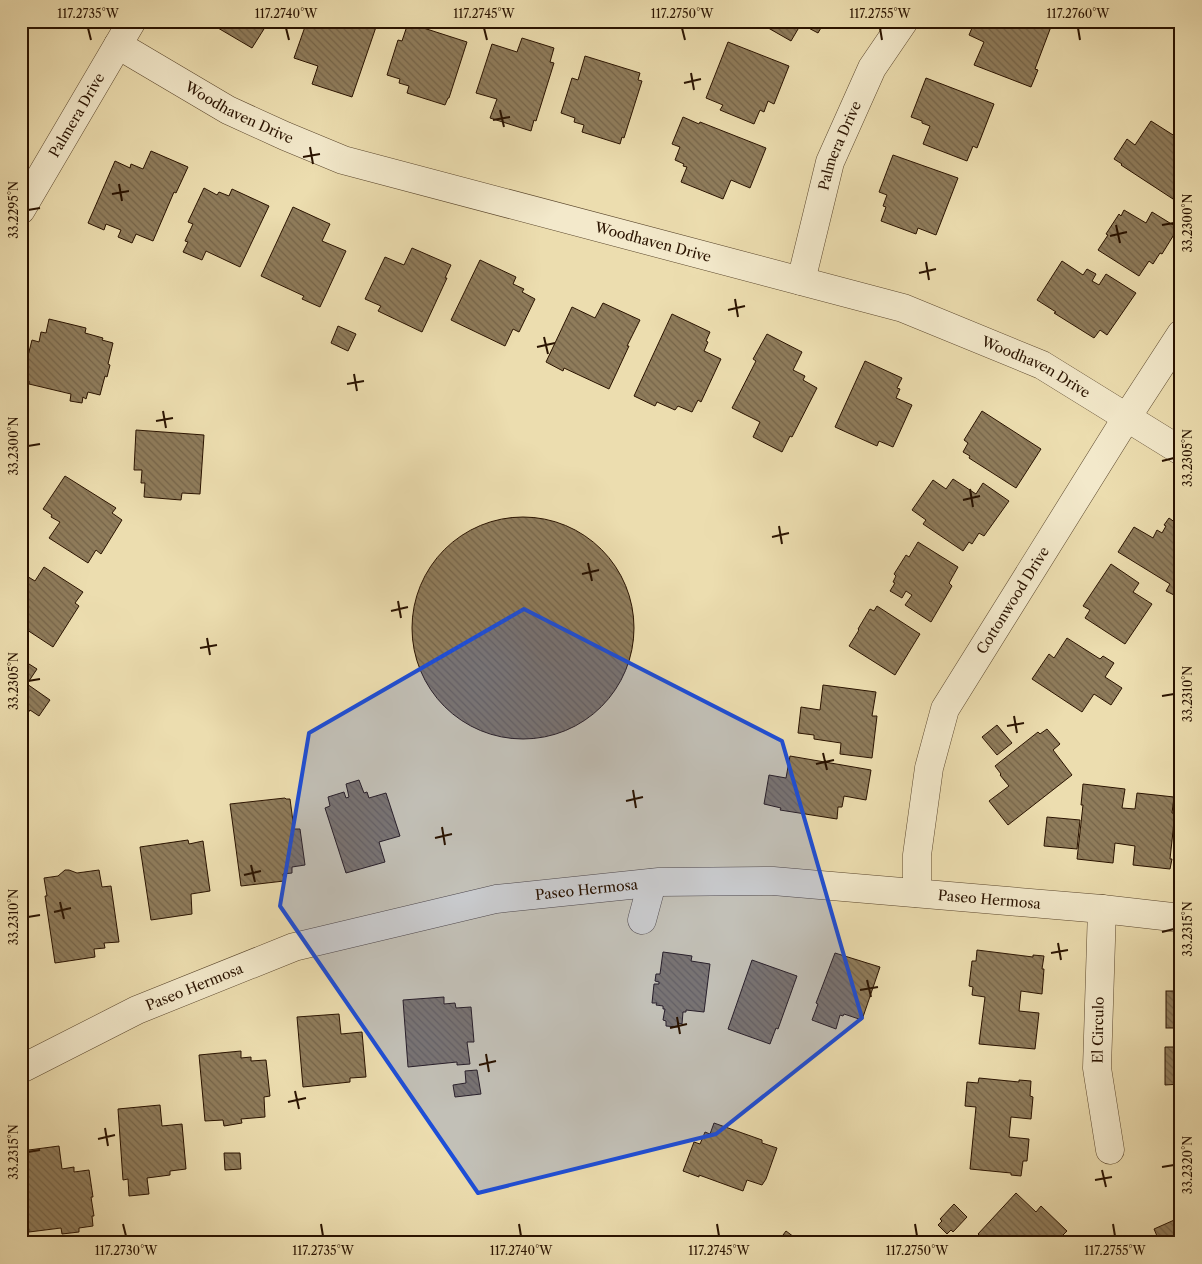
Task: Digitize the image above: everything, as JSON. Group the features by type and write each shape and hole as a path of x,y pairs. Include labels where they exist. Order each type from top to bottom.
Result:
{"street":[{"name":"Palmera Drive","path":"21,210 132,21"},
{"name":"Palmera Drive","path":"802,281 830,162 872,68 904,21"},
{"name":"Woodhaven Drive","path":"118,45 228,110 343,160 903,308 1042,365 1181,451"},
{"name":"Cottonwood Drive","path":"917,893 918,855 929,768 945,709 1181,334"},
{"name":"Paseo Hermosa","path":"21,1069 137,1010 294,947 496,899 652,883 773,881 1102,909 1181,918"},
{"path":"642,920 652,883"},
{"name":"El Circulo","path":"1102,909 1097,1068 1110,1150"}],"highlighted area":[{"path":"524,609 782,741 862,1018 716,1134 478,1193 280,906 309,733"}],"building":[{"path":"222,21 269,21 252,48 218,28"},
{"path":"307,21 360,21 376,27 352,97 312,84 318,66 294,58"},
{"path":"756,21 825,21 818,33 801,24 791,41"},
{"path":"975,21 1046,21 1052,24 1035,69 1038,70 1031,87 974,65 984,42 969,35"},
{"path":"408,23 467,42 445,105 407,93 409,86 399,83 400,79 387,75 398,40 402,41"},
{"path":"522,38 554,48 550,62 554,63 536,121 534,120 531,131 490,118 497,99 476,93 492,44 517,52"},
{"path":"728,42 789,66 774,104 768,101 764,112 760,110 754,124 720,110 723,105 706,98"},
{"path":"21,54 27,57 21,70"},
{"path":"585,56 640,73 638,80 642,81 624,138 622,137 620,144 582,132 584,125 574,122 575,118 561,113 572,78 578,80"},
{"path":"926,78 994,104 977,148 973,146 967,161 923,144 930,126 911,117"},
{"path":"683,117 766,148 750,188 731,180 723,199 681,182 687,167 675,160 680,147 672,144"},
{"path":"1151,121 1181,140 1181,186 1173,199 1114,159 1127,139 1135,145"},
{"path":"151,151 188,167 176,193 174,192 153,241 136,234 132,243 118,237 121,230 106,224 104,230 88,223 115,161 130,168 131,164 143,169"},
{"path":"893,155 958,178 936,235 918,228 916,234 881,221 886,207 883,206 887,195 879,192"},
{"path":"204,188 217,195 219,192 229,196 232,189 269,206 240,267 206,251 202,260 183,252 188,242 185,241 193,224 188,222"},
{"path":"293,207 330,224 322,241 346,251 320,307 302,299 304,296 261,276"},
{"path":"1124,210 1146,223 1152,212 1178,228 1162,254 1160,253 1153,264 1149,261 1139,276 1098,250 1119,214 1121,216"},
{"path":"412,248 451,265 422,332 378,311 381,306 365,299 385,257 404,265"},
{"path":"480,260 516,277 513,284 524,289 522,292 535,299 519,332 513,329 505,346 451,320"},
{"path":"1062,261 1083,275 1087,269 1096,274 1092,281 1099,285 1106,274 1136,293 1107,335 1100,330 1094,338 1037,300"},
{"path":"603,303 640,320 609,389 564,368 563,371 546,362 572,307 595,318"},
{"path":"672,314 710,332 704,351 721,359 701,402 698,400 692,412 678,406 675,410 657,402 655,406 634,396"},
{"path":"49,319 86,328 85,333 113,343 107,377 105,376 100,395 88,392 86,399 83,397 82,403 70,401 71,394 29,384 29,381 22,379 32,340 39,342 41,332 46,333"},
{"path":"338,326 356,334 348,351 331,343"},
{"path":"767,334 802,352 793,370 805,376 803,380 817,388 792,437 790,436 782,452 753,437 760,422 732,408 756,361 753,359"},
{"path":"865,361 902,378 897,388 900,389 896,398 912,405 893,447 879,441 877,446 835,427"},
{"path":"982,411 1041,449 1016,488 969,458 970,456 963,452 968,443 964,440"},
{"path":"136,430 204,435 200,494 182,493 181,500 144,497 145,483 141,483 142,470 134,470"},
{"path":"65,476 116,508 112,513 122,520 101,554 96,550 88,563 49,538 60,522 43,509"},
{"path":"953,479 976,494 983,483 1009,501 984,536 979,533 972,544 969,542 963,551 923,524 926,520 912,510 933,480 946,489"},
{"path":"1179,516 1181,517 1181,591 1178,589 1174,595 1166,591 1170,584 1118,552 1134,527 1153,538 1157,530 1162,533 1166,526 1164,525 1169,518 1176,523"},
{"path":"523,517 555,522 565,526 584,536 601,550 615,567 625,586 629,596 634,628 629,660 625,670 615,689 601,706 584,720 565,730 555,734 523,739 491,734 481,730 462,720 445,706 431,689 421,670 417,660 412,628 417,596 421,586 431,567 445,550 462,536 481,526 491,522"},
{"path":"918,542 958,567 949,583 952,586 931,622 905,605 912,595 906,591 902,598 890,591 895,583 893,582 896,576 894,574 906,555 909,557"},
{"path":"1111,564 1139,583 1133,592 1152,604 1125,644 1085,618 1090,610 1083,606"},
{"path":"44,567 83,592 75,603 79,606 53,647 21,626 21,577 23,578 25,575 35,581"},
{"path":"877,606 920,634 895,675 849,646 870,609 874,611"},
{"path":"1067,638 1100,659 1103,656 1114,663 1105,677 1122,688 1111,705 1094,694 1082,712 1032,679 1049,654 1054,658"},
{"path":"21,659 37,669 27,684 50,700 39,716 30,710 21,723"},
{"path":"823,685 876,692 872,716 877,716 872,758 840,754 841,743 814,739 814,735 798,733 801,707 820,710"},
{"path":"997,725 1012,743 997,755 982,737"},
{"path":"1047,729 1060,744 1053,750 1072,775 1008,825 989,801 1009,786 995,766 1038,732 1040,734"},
{"path":"790,756 871,770 866,800 844,796 842,807 838,807 837,819 780,810 781,808 764,804 769,775 786,778"},
{"path":"359,780 364,793 367,792 369,798 386,793 400,836 379,842 385,862 346,873 325,808 330,806 328,797 344,792 346,798 349,797 346,784"},
{"path":"1083,784 1125,789 1122,808 1135,809 1137,793 1174,797 1172,813 1175,813 1170,869 1133,865 1135,846 1115,843 1113,863 1077,859 1083,805 1081,805"},
{"path":"290,799 294,829 300,829 305,865 292,867 292,873 283,874 284,881 241,886 230,804"},
{"path":"1047,817 1080,820 1077,849 1044,846"},
{"path":"188,840 189,844 203,841 210,891 191,894 192,914 151,920 140,847"},
{"path":"65,870 77,873 99,870 102,887 111,886 119,942 104,943 105,948 94,949 95,957 55,963 44,878 58,876"},
{"path":"977,950 1033,957 1033,955 1044,956 1042,994 1021,991 1019,1011 1039,1013 1035,1049 979,1044 985,997 972,995 973,987 969,986 972,961 976,961"},
{"path":"663,952 692,956 691,961 710,964 704,1012 686,1010 686,1012 683,1012 682,1024 678,1023 678,1027 666,1026 666,1021 663,1020 665,1009 663,1009 663,1006 656,1005 657,1003 652,1003 654,984 659,984 659,982 655,981 656,974 660,974"},
{"path":"21,953 25,982 21,983"},
{"path":"835,953 880,967 862,1020 844,1014 843,1016 840,1015 836,1029 812,1020 818,1004 816,1003"},
{"path":"752,960 797,976 778,1029 776,1028 770,1044 728,1029"},
{"path":"1166,991 1181,991 1181,1028 1166,1028"},
{"path":"444,997 444,1004 455,1003 456,1008 471,1007 474,1042 467,1042 470,1064 457,1065 457,1062 408,1067 403,1000"},
{"path":"339,1014 341,1034 362,1032 366,1077 350,1078 350,1082 303,1087 297,1017"},
{"path":"1165,1047 1181,1047 1181,1084 1165,1085"},
{"path":"241,1051 241,1058 251,1057 251,1061 266,1060 270,1096 264,1097 265,1117 241,1119 242,1123 224,1126 223,1120 205,1121 199,1055"},
{"path":"477,1070 481,1094 455,1097 453,1085 466,1083 465,1071"},
{"path":"979,1078 1019,1082 1019,1080 1031,1081 1030,1096 1033,1097 1031,1119 1011,1117 1009,1137 1029,1139 1027,1161 1023,1161 1021,1176 1011,1175 1011,1173 970,1169 976,1107 965,1106 967,1082 978,1083"},
{"path":"160,1105 162,1126 182,1124 186,1169 170,1171 170,1175 147,1178 149,1194 129,1196 128,1179 123,1180 118,1109"},
{"path":"714,1123 762,1140 762,1143 777,1148 762,1185 747,1180 743,1191 683,1171 694,1142 700,1144 705,1132 710,1134"},
{"path":"59,1146 62,1169 74,1167 74,1172 89,1170 93,1197 91,1197 94,1216 92,1216 93,1226 79,1228 79,1232 62,1234 61,1228 29,1232 21,1175 21,1151"},
{"path":"224,1153 240,1153 241,1169 225,1170"},
{"path":"1016,1193 1036,1212 1041,1206 1067,1231 1062,1236 1070,1243 987,1243 978,1234"},
{"path":"954,1204 967,1217 953,1232 951,1230 947,1234 938,1225 942,1221 940,1219"},
{"path":"1181,1217 1181,1243 1160,1243 1154,1229"},
{"path":"786,1231 802,1243 777,1243"},
{"path":"1136,1236 1139,1243 1121,1243"}]}
